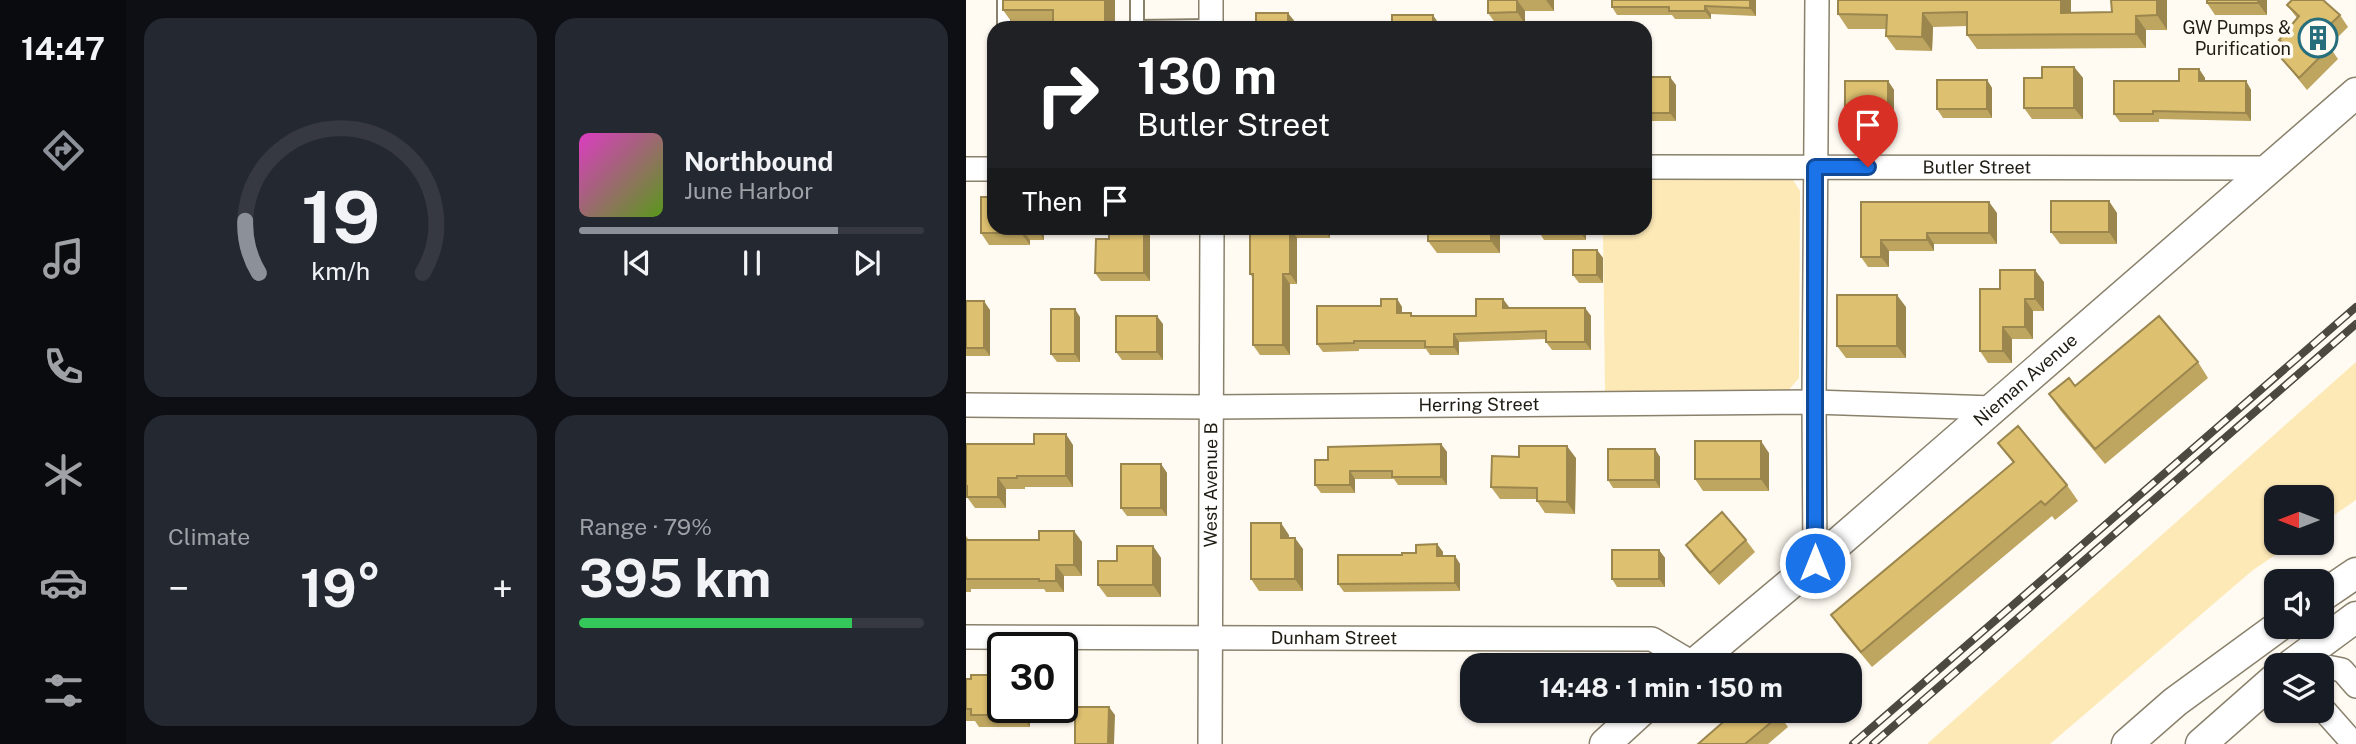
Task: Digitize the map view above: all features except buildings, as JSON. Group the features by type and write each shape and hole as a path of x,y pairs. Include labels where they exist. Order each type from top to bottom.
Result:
{"street":[{"path":"1211,0 1211,21"},
{"path":"1815,563 1817,0"},
{"name":"Nieman Avenue","path":"1707,653 1815,563 2356,93"},
{"name":"Butler Street","path":"1652,167 2269,168"},
{"path":"966,169 987,169"},
{"name":"West Avenue B","path":"1210,744 1212,235"},
{"name":"Herring Street","path":"966,405 1211,407 1814,402 1993,408"},
{"path":"2334,588 2356,573"},
{"path":"2318,653 2356,617"},
{"name":"Dunham Street","path":"966,637 1652,639 1676,653"},
{"path":"2127,744 2175,702 2264,638"},
{"path":"2289,639 2300,653"},
{"path":"2334,668 2342,670 2356,686"},
{"path":"2201,744 2264,688"},
{"path":"2334,722 2354,744"},
{"path":"1605,744 1628,723"}],"lane":[{"path":"1004,0 1004,21"},
{"path":"1137,0 1137,21"}],"shaded area":[{"path":"1791,177 1800,191 1799,378 1787,392 1605,393 1603,235 1652,235 1652,178"},
{"path":"2356,362 2356,500 2334,515 2334,485 2264,485 2264,555 2275,555 2253,570 2050,744 1927,744"}],"railway":[{"path":"1853,744 2356,307"},
{"path":"1873,744 2356,324"}],"place":[{"name":"GW Pumps & Purification","path":"2318,38"}],"route":[{"path":"1815,563 1815,167 1868,167"}]}
